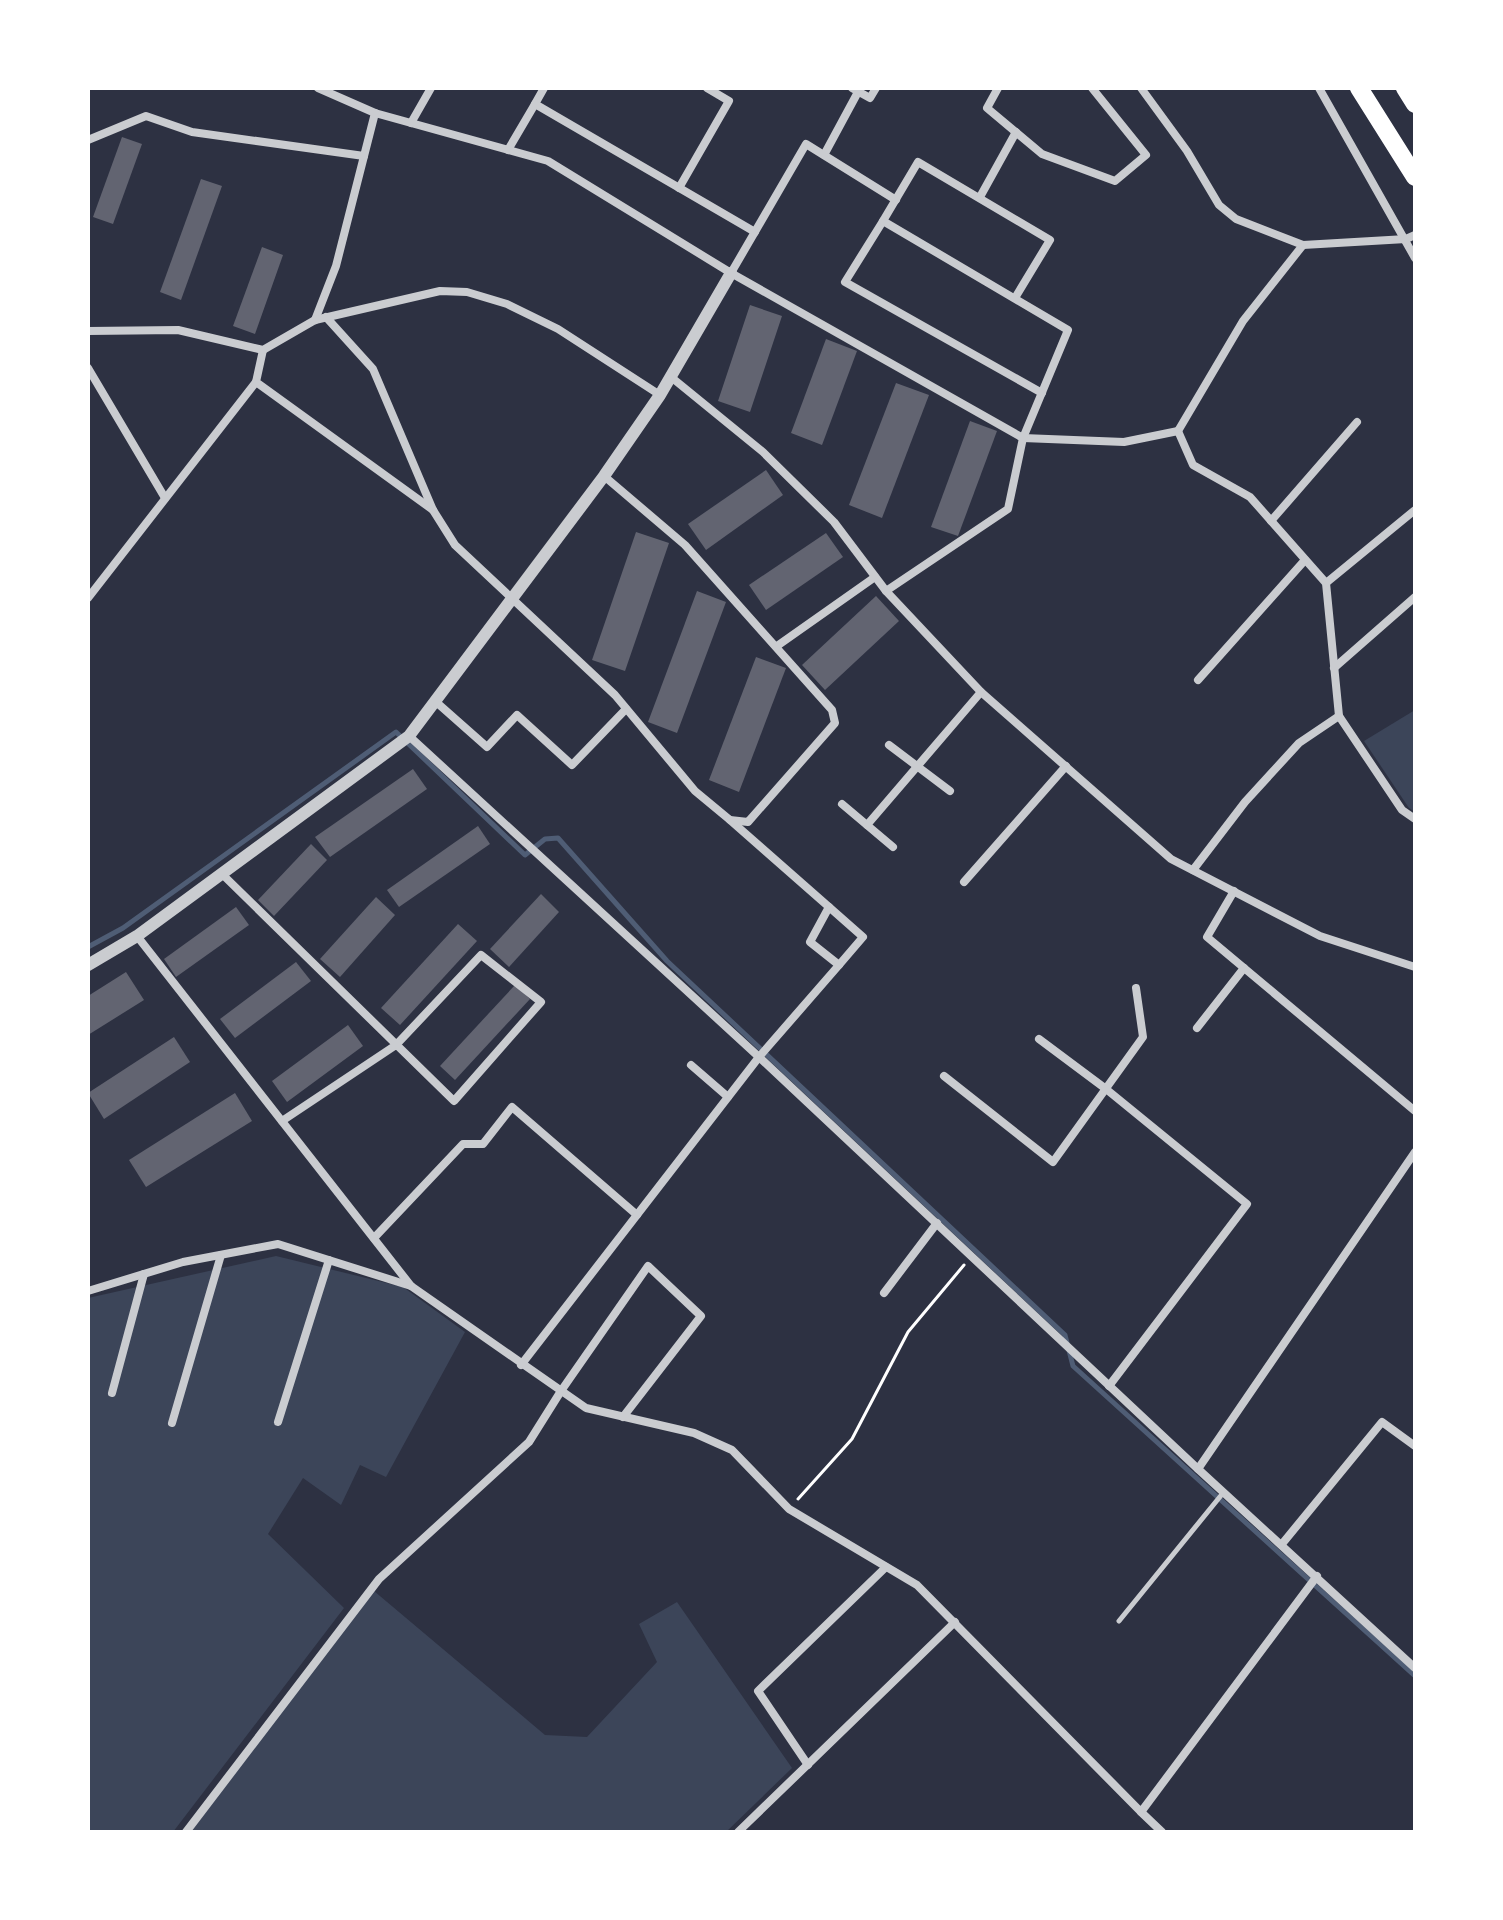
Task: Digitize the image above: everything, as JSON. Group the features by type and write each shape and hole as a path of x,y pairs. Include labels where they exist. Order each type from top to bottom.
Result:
{"highway":[{"path":"1359,88 1415,177"},
{"path":"1405,88 1415,104"}],"street":[{"path":"318,88 375,113 548,161 731,273 1023,438 1124,442 1178,431 1243,321 1303,245"},
{"path":"411,123 431,88"},
{"path":"508,150 544,88"},
{"path":"679,188 729,101 707,88"},
{"path":"824,155 855,90 870,98 876,88"},
{"path":"998,88 987,108 1042,154 1115,181 1146,155 1092,88"},
{"path":"1141,88 1187,151 1219,205 1236,219 1303,245 1410,237"},
{"path":"1319,88 1410,237 1415,258"},
{"path":"535,104 755,232"},
{"path":"315,320 336,266 375,113"},
{"path":"88,140 146,116 192,132 364,156"},
{"path":"980,197 1016,132"},
{"path":"88,965 137,936 409,736 604,476 660,395 806,144 896,200"},
{"path":"1015,298 1050,240 918,162 845,282 1042,393"},
{"path":"883,221 1068,330 1023,438 1008,509 886,591"},
{"path":"88,331 178,330 263,350 315,320 440,291 467,292 507,304 558,329 660,395"},
{"path":"326,317 373,369 433,510 455,545 626,709 695,791 863,937 759,1057 521,1365"},
{"path":"88,598 256,382 263,350"},
{"path":"88,368 165,498"},
{"path":"671,377 763,452 834,522 886,591 981,692 1171,859 1320,936 1415,967"},
{"path":"256,382 433,510"},
{"path":"1271,521 1357,422"},
{"path":"1178,431 1193,465 1250,497 1326,583 1339,716 1402,810 1415,819"},
{"path":"604,476 685,545 832,710 835,723 748,822 730,820"},
{"path":"1326,583 1415,510"},
{"path":"1198,680 1305,560"},
{"path":"777,646 875,577"},
{"path":"1334,668 1415,597"},
{"path":"867,825 981,692"},
{"path":"435,701 487,747 517,715 572,765 626,709"},
{"path":"1193,870 1245,802 1299,743 1339,716"},
{"path":"409,736 1415,1668"},
{"path":"889,745 950,791"},
{"path":"964,882 1066,766"},
{"path":"842,804 893,847"},
{"path":"222,874 396,1045 454,1101 541,1002 481,955 396,1045 282,1121"},
{"path":"1234,891 1207,937 1415,1111"},
{"path":"829,907 810,942 839,965"},
{"path":"137,936 411,1286 586,1408 694,1433 732,1450 789,1509 917,1585 1162,1832"},
{"path":"1197,1028 1244,968"},
{"path":"944,1076 1053,1162 1143,1037 1136,988"},
{"path":"1039,1039 1106,1089 1247,1204 1109,1386"},
{"path":"691,1065 728,1097"},
{"path":"374,1238 463,1144 483,1144 512,1107 637,1215"},
{"path":"1198,1469 1415,1152"},
{"path":"884,1293 937,1223"},
{"path":"88,1291 183,1262 278,1244 411,1286"},
{"path":"172,1423 221,1255"},
{"path":"278,1422 329,1260"},
{"path":"186,1832 379,1579 529,1442 648,1266 701,1316 623,1417"},
{"path":"112,1393 144,1274"},
{"path":"1282,1544 1382,1422 1415,1446"},
{"path":"808,1765 758,1691 886,1567"},
{"path":"1141,1812 1317,1576"},
{"path":"738,1832 955,1622"}],"lane":[{"path":"1119,1621 1224,1492"}],"path":[{"path":"789,1509 852,1439 908,1332 971,1256"}],"shaded area":[{"path":"1415,710 1415,812 1409,808 1364,741"},
{"path":"276,1256 403,1287 465,1332 386,1477 360,1465 341,1505 303,1478 268,1534 344,1608 173,1832 88,1832 88,1298"},
{"path":"374,1591 545,1735 587,1737 657,1662 639,1624 677,1602 792,1768 726,1832 190,1832"}],"building":[{"path":"122,137 142,144 113,224 93,217"},
{"path":"201,179 222,186 181,300 160,292"},
{"path":"262,247 283,255 255,334 233,326"},
{"path":"750,305 782,316 750,412 718,401"},
{"path":"826,339 857,351 822,445 791,433"},
{"path":"896,383 929,395 882,518 849,505"},
{"path":"970,421 997,431 958,536 931,527"},
{"path":"766,470 783,495 706,550 688,524"},
{"path":"636,532 669,543 625,671 592,660"},
{"path":"826,533 843,557 766,610 749,585"},
{"path":"697,591 726,602 677,733 648,722"},
{"path":"876,596 899,621 825,690 802,665"},
{"path":"756,657 786,668 739,792 709,780"},
{"path":"413,769 427,789 330,857 315,837"},
{"path":"478,826 490,844 399,907 387,890"},
{"path":"311,844 327,860 274,916 258,900"},
{"path":"541,894 559,912 509,967 490,949"},
{"path":"376,897 395,915 340,977 320,959"},
{"path":"236,907 249,925 176,977 164,959"},
{"path":"458,924 477,941 400,1025 381,1008"},
{"path":"296,962 311,981 235,1038 220,1019"},
{"path":"126,972 144,1000 88,1035 88,996"},
{"path":"515,985 530,999 455,1080 440,1066"},
{"path":"348,1025 363,1046 287,1102 272,1081"},
{"path":"174,1037 190,1062 104,1119 88,1093"},
{"path":"235,1093 252,1121 146,1187 129,1160"}],"waterway":[{"path":"88,947 123,928 396,732 525,855 545,839 558,838 667,961 1065,1335 1073,1366 1415,1676"}]}
